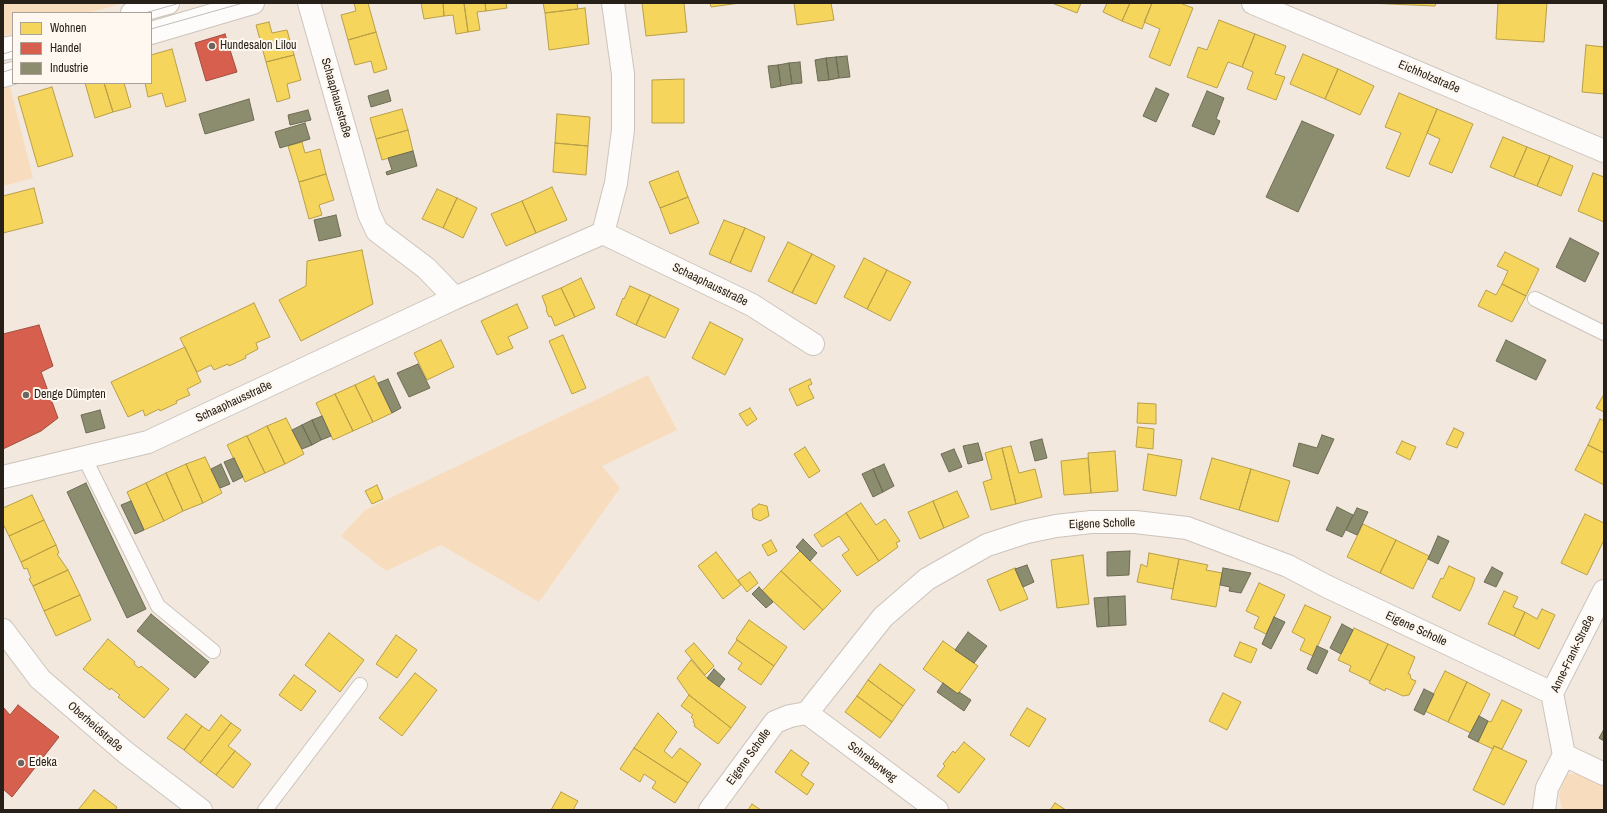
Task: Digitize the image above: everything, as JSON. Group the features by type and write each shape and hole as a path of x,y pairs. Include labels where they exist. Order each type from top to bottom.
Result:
{"street":[{"path":"136,12 168,3"},
{"path":"152,33 253,3"},
{"name":"Schaaphausstraße","path":"309,3 369,214 377,231 426,268 455,298"},
{"path":"603,233 616,184 623,130 623,74 614,3"},
{"name":"Eichholzstraße","path":"1253,3 1604,151"},
{"name":"Schaaphausstraße","path":"3,477 148,442 455,298 603,233 752,305 813,344"},
{"name":"Eigene Scholle","path":"710,810 775,722 790,716 807,713 883,617 934,575 987,545 1027,532 1091,522 1135,522 1187,528 1270,558 1348,597 1552,693"},
{"name":"Anne-Frank-Straße","path":"1564,755 1552,693 1604,590"},
{"name":"Oberheidstraße","path":"3,630 40,680 125,752 201,810"},
{"name":"Schreberweg","path":"807,713 937,810"},
{"path":"1544,810 1547,788 1564,755 1604,774"}],"lane":[{"path":"1535,299 1604,334"},
{"path":"84,457 158,606 213,651"},
{"path":"265,810 360,685"}],"shaded area":[{"path":"3,3 124,3 92,12 12,12 12,34 3,36"},
{"path":"7,75 33,178 3,186 3,76"},
{"path":"648,375 677,430 602,466 620,488 539,602 441,545 386,571 341,536 365,510"},
{"path":"1566,774 1581,774 1604,785 1604,810 1562,810 1559,795"}],"building: Wohnen":[{"path":"354,3 368,3 376,32 348,40 341,15 356,11"},
{"path":"421,3 443,3 444,16 424,19"},
{"path":"443,3 464,3 468,32 456,34 453,15 444,16"},
{"path":"464,3 485,3 486,11 477,12 480,30 468,32"},
{"path":"485,3 506,3 507,8 486,11"},
{"path":"543,3 577,3 578,9 545,13"},
{"path":"642,3 684,3 687,32 646,36"},
{"path":"710,3 740,3 711,7"},
{"path":"794,3 831,3 834,20 797,25"},
{"path":"1052,3 1081,3 1077,13"},
{"path":"1107,3 1130,3 1122,21 1103,12"},
{"path":"1130,3 1152,3 1142,29 1122,21"},
{"path":"1152,3 1180,3 1193,8 1170,66 1149,57 1160,29 1144,22"},
{"path":"1367,3 1436,3 1435,6"},
{"path":"1498,3 1547,3 1544,42 1496,39"},
{"path":"585,8 589,44 549,50 545,13"},
{"path":"1219,20 1255,34 1242,67 1228,62 1217,88 1187,77 1198,47 1207,50"},
{"path":"269,22 272,33 287,30 294,55 266,62 256,25"},
{"path":"376,32 387,69 374,73 371,61 355,65 348,40"},
{"path":"1255,34 1286,46 1275,74 1285,77 1276,100 1247,89 1253,72 1242,67"},
{"path":"1586,45 1604,47 1604,94 1582,92"},
{"path":"172,49 186,101 166,107 162,93 148,97 145,84 152,84 152,55"},
{"path":"1303,54 1338,69 1325,99 1290,84"},
{"path":"294,55 301,80 287,84 290,98 277,102 266,62"},
{"path":"1338,69 1374,86 1360,115 1325,99"},
{"path":"684,79 684,123 652,123 652,80"},
{"path":"85,84 104,84 113,112 95,118"},
{"path":"104,84 124,84 131,107 113,112"},
{"path":"52,87 73,156 38,167 18,97"},
{"path":"1399,93 1437,109 1409,177 1386,168 1401,133 1385,127"},
{"path":"402,109 408,130 376,139 370,118"},
{"path":"1437,109 1473,124 1452,173 1429,164 1440,139 1427,133"},
{"path":"557,114 590,117 588,146 555,143"},
{"path":"408,130 413,151 382,160 376,139"},
{"path":"1503,137 1527,147 1514,177 1490,167"},
{"path":"302,142 305,153 320,149 326,174 299,182 288,146"},
{"path":"555,143 588,146 586,175 553,172"},
{"path":"1527,147 1550,156 1537,186 1514,177"},
{"path":"1550,156 1573,166 1561,196 1537,186"},
{"path":"678,171 688,197 660,208 649,182"},
{"path":"1593,173 1604,177 1604,222 1578,211"},
{"path":"326,174 334,200 319,205 322,215 309,219 299,182"},
{"path":"552,187 567,220 536,233 522,201"},
{"path":"34,188 43,223 3,233 3,196"},
{"path":"437,189 457,198 443,228 422,219"},
{"path":"688,197 699,223 670,234 660,208"},
{"path":"457,198 477,208 463,238 443,228"},
{"path":"522,201 536,233 506,246 491,214"},
{"path":"724,220 745,228 730,263 709,254"},
{"path":"745,228 765,237 751,272 730,263"},
{"path":"788,242 812,254 792,293 768,281"},
{"path":"362,250 373,304 301,341 279,300 306,286 307,261"},
{"path":"1505,252 1539,269 1526,296 1502,284 1508,271 1497,266"},
{"path":"812,254 835,266 816,304 792,293"},
{"path":"864,258 887,270 867,309 844,297"},
{"path":"887,270 911,282 890,321 867,309"},
{"path":"581,278 595,308 575,317 561,288"},
{"path":"1502,284 1526,296 1512,322 1478,306 1486,290 1496,295"},
{"path":"630,286 650,295 636,325 616,315"},
{"path":"561,288 575,317 555,326 551,316 549,317 542,296"},
{"path":"650,295 679,309 665,338 636,325"},
{"path":"254,303 270,337 256,343 258,349 245,356 246,358 229,366 228,364 214,370 211,365 197,372 180,338"},
{"path":"517,304 528,328 508,337 513,348 497,355 481,321"},
{"path":"710,322 743,339 725,375 692,358"},
{"path":"563,335 586,388 572,394 549,341"},
{"path":"441,340 454,367 427,380 414,353"},
{"path":"185,347 201,382 187,389 190,395 176,401 177,403 160,411 159,409 145,416 143,410 128,417 111,382"},
{"path":"374,376 392,413 373,422 355,385"},
{"path":"810,379 812,384 808,386 814,398 797,406 789,389"},
{"path":"355,385 373,422 353,431 335,394"},
{"path":"335,394 353,431 333,440 316,403"},
{"path":"1604,394 1604,412 1596,408"},
{"path":"1138,403 1156,404 1156,424 1137,423"},
{"path":"750,408 757,419 747,426 739,414"},
{"path":"286,418 304,454 285,464 267,426"},
{"path":"1600,419 1604,421 1604,453 1588,445"},
{"path":"267,426 285,464 265,473 247,436"},
{"path":"1138,427 1154,429 1153,449 1136,447"},
{"path":"1454,428 1464,433 1457,448 1446,444"},
{"path":"246,436 265,473 245,482 227,445"},
{"path":"1402,441 1416,447 1410,460 1396,453"},
{"path":"1588,445 1604,453 1604,485 1575,470"},
{"path":"1011,446 1019,473 1035,469 1042,497 1016,504 1002,448"},
{"path":"805,447 820,471 809,478 794,454"},
{"path":"1002,448 1016,504 991,510 983,482 992,479 985,453"},
{"path":"1115,451 1118,491 1091,493 1088,453"},
{"path":"1148,454 1182,460 1176,496 1143,490"},
{"path":"205,457 222,493 203,503 186,464"},
{"path":"1088,458 1091,493 1064,495 1061,461"},
{"path":"1212,458 1251,469 1239,510 1200,499"},
{"path":"186,464 203,503 183,511 166,473"},
{"path":"1251,469 1290,481 1278,522 1239,510"},
{"path":"166,473 183,511 164,521 146,483"},
{"path":"146,483 164,521 144,530 127,492"},
{"path":"377,485 383,499 372,504 365,491"},
{"path":"957,491 969,517 944,528 933,501"},
{"path":"32,495 44,520 9,536 3,524 3,508"},
{"path":"933,501 944,528 920,539 908,512"},
{"path":"861,503 876,525 885,519 900,541 896,543 898,547 879,561 846,513"},
{"path":"759,504 767,506 769,516 760,521 753,518 752,509"},
{"path":"846,513 879,561 857,576 842,555 849,550 839,536 822,547 814,535"},
{"path":"1585,514 1604,523 1604,540 1587,575 1561,563"},
{"path":"44,520 56,545 21,562 9,536"},
{"path":"1363,524 1396,540 1380,573 1347,557"},
{"path":"771,540 777,551 768,556 762,545"},
{"path":"1396,540 1429,556 1413,589 1380,573"},
{"path":"56,545 59,553 57,554 68,570 33,586 29,579 31,578 27,568 24,569 21,562"},
{"path":"800,551 841,591 823,610 781,571"},
{"path":"716,552 741,585 723,599 698,566"},
{"path":"1149,553 1179,559 1173,589 1137,582 1141,564 1147,567"},
{"path":"1083,555 1089,604 1057,608 1051,560"},
{"path":"1179,559 1208,565 1206,570 1222,573 1216,607 1171,599"},
{"path":"1449,566 1475,578 1460,611 1432,597 1441,578 1443,579"},
{"path":"1015,568 1028,599 1000,611 987,580"},
{"path":"68,570 80,595 44,611 33,586"},
{"path":"781,571 823,610 804,630 762,591"},
{"path":"750,572 758,583 747,592 738,580"},
{"path":"1259,583 1285,595 1266,634 1254,628 1259,617 1246,611"},
{"path":"1504,591 1518,597 1513,607 1525,612 1514,636 1488,624"},
{"path":"80,595 91,620 56,636 44,611"},
{"path":"1305,605 1331,617 1313,656 1300,650 1305,639 1292,632"},
{"path":"1542,609 1555,615 1539,649 1514,636 1525,612 1537,619"},
{"path":"749,620 787,647 774,666 736,639"},
{"path":"1354,628 1388,644 1370,681 1349,671 1351,666 1338,660"},
{"path":"329,633 364,660 340,692 305,665"},
{"path":"396,635 417,650 397,678 376,664"},
{"path":"108,639 135,662 134,664 139,668 141,666 169,689 144,718 118,697 120,695 111,688 110,690 83,669"},
{"path":"737,640 774,666 761,685 738,669 742,663 728,653"},
{"path":"943,641 978,666 958,694 923,669"},
{"path":"1240,642 1257,649 1251,663 1234,656"},
{"path":"694,643 714,666 705,675 685,651"},
{"path":"1388,644 1415,657 1408,674 1410,674 1411,679 1416,681 1409,695 1403,696 1386,688 1385,691 1369,683"},
{"path":"691,660 707,678 746,707 731,728 689,695 677,678"},
{"path":"880,664 915,690 903,706 868,680"},
{"path":"1445,671 1467,682 1448,722 1425,711"},
{"path":"415,673 437,690 402,736 379,718"},
{"path":"294,675 316,691 301,711 279,695"},
{"path":"868,680 903,706 892,722 857,696"},
{"path":"1467,682 1490,694 1471,733 1448,722"},
{"path":"1223,693 1241,702 1227,730 1209,721"},
{"path":"689,695 731,728 718,744 694,726 694,720 691,717 693,715 681,706"},
{"path":"857,696 892,722 880,738 845,712"},
{"path":"1502,700 1522,710 1502,749 1494,746 1493,749 1478,742 1488,721 1491,722"},
{"path":"1027,708 1046,719 1029,747 1010,735"},
{"path":"658,713 677,732 664,751 672,758 680,748 701,764 688,783 634,748"},
{"path":"186,714 202,726 184,750 167,738"},
{"path":"221,715 231,723 200,763 184,750 202,726 209,731"},
{"path":"231,723 241,730 228,746 235,751 216,775 200,763"},
{"path":"964,742 985,759 959,793 937,776 945,766 943,764 953,751 955,753"},
{"path":"1494,746 1527,761 1504,805 1473,790"},
{"path":"634,748 688,783 675,803 652,788 656,782 644,774 640,782 620,769"},
{"path":"791,750 809,763 801,775 814,784 807,795 775,772"},
{"path":"235,751 251,764 233,788 216,775"},
{"path":"94,790 117,807 115,810 78,810"},
{"path":"561,792 578,801 573,810 551,810"},
{"path":"1055,803 1066,810 1050,810"},
{"path":"752,804 761,810 748,810"}],"building: Handel":[{"path":"225,34 237,72 206,81 195,43"},
{"name":"Denge Dümpten","path":"39,325 53,366 41,372 58,418 41,431 3,449 3,334"},
{"name":"Edeka","path":"18,705 59,737 12,797 3,789 3,707 10,715"}],"building: Industrie":[{"path":"847,56 850,77 839,78 836,57"},
{"path":"836,57 839,78 829,80 826,58"},
{"path":"826,58 829,80 818,81 815,60"},
{"path":"800,62 802,83 792,84 789,63"},
{"path":"789,63 792,84 781,86 778,65"},
{"path":"778,65 781,86 771,88 768,66"},
{"path":"1156,88 1169,94 1156,122 1143,116"},
{"path":"388,90 391,101 371,107 368,96"},
{"path":"1207,91 1224,98 1216,119 1220,121 1214,135 1192,126"},
{"path":"249,99 254,120 205,134 199,114"},
{"path":"308,110 311,120 290,125 288,115"},
{"path":"1302,121 1334,135 1298,212 1266,197"},
{"path":"305,123 310,139 280,148 275,132"},
{"path":"413,151 417,166 387,175 386,172 392,170 388,158"},
{"path":"336,215 341,236 319,241 314,220"},
{"path":"1570,238 1599,253 1585,282 1556,267"},
{"path":"1506,340 1546,360 1536,380 1496,361"},
{"path":"418,364 430,388 409,397 397,373"},
{"path":"388,379 401,408 392,413 378,383"},
{"path":"100,410 105,428 86,433 81,415"},
{"path":"322,416 331,436 321,440 312,420"},
{"path":"312,420 321,440 312,445 302,425"},
{"path":"302,425 312,445 302,449 292,430"},
{"path":"1322,435 1334,439 1318,474 1293,466 1299,443 1317,448"},
{"path":"1042,439 1047,458 1035,461 1030,442"},
{"path":"978,443 983,460 968,464 963,446"},
{"path":"954,449 962,467 949,472 941,454"},
{"path":"234,458 243,477 233,482 224,462"},
{"path":"221,464 230,484 220,488 211,469"},
{"path":"884,464 894,486 883,492 873,469"},
{"path":"873,469 883,492 873,497 862,474"},
{"path":"86,483 146,609 127,618 67,492"},
{"path":"131,501 144,530 135,534 121,505"},
{"path":"1337,507 1353,515 1342,537 1326,530"},
{"path":"1357,508 1368,512 1357,535 1346,530"},
{"path":"1438,536 1449,541 1438,564 1428,559"},
{"path":"803,539 817,553 810,561 796,547"},
{"path":"1130,551 1129,575 1107,576 1107,552"},
{"path":"1027,565 1034,582 1023,587 1015,569"},
{"path":"1492,567 1503,573 1496,587 1484,582"},
{"path":"1223,568 1251,573 1241,593 1229,591 1230,587 1220,585"},
{"path":"759,587 773,602 766,608 752,594"},
{"path":"1125,596 1126,625 1109,626 1108,597"},
{"path":"1108,597 1109,626 1097,627 1094,598"},
{"path":"151,614 209,662 195,678 137,631"},
{"path":"1274,617 1285,622 1271,649 1262,644"},
{"path":"1342,624 1353,630 1341,654 1330,648"},
{"path":"968,632 987,646 974,663 955,650"},
{"path":"1317,646 1328,651 1317,674 1307,669"},
{"path":"714,669 725,679 719,687 707,678"},
{"path":"943,683 958,694 959,692 971,700 964,711 937,692"},
{"path":"1424,689 1434,694 1424,715 1414,710"},
{"path":"1479,716 1488,721 1478,742 1468,737"},
{"path":"1604,729 1604,741 1599,738"}],"tram line":[{"path":"148,12 180,3"},
{"path":"152,29 243,3"},
{"path":"3,54 12,51"},
{"path":"3,72 12,69"}],"place":[{"name":"Hundesalon Lilou","path":"212,46"},
{"name":"Denge Dümpten","path":"26,395"},
{"name":"Edeka","path":"21,763"}]}
